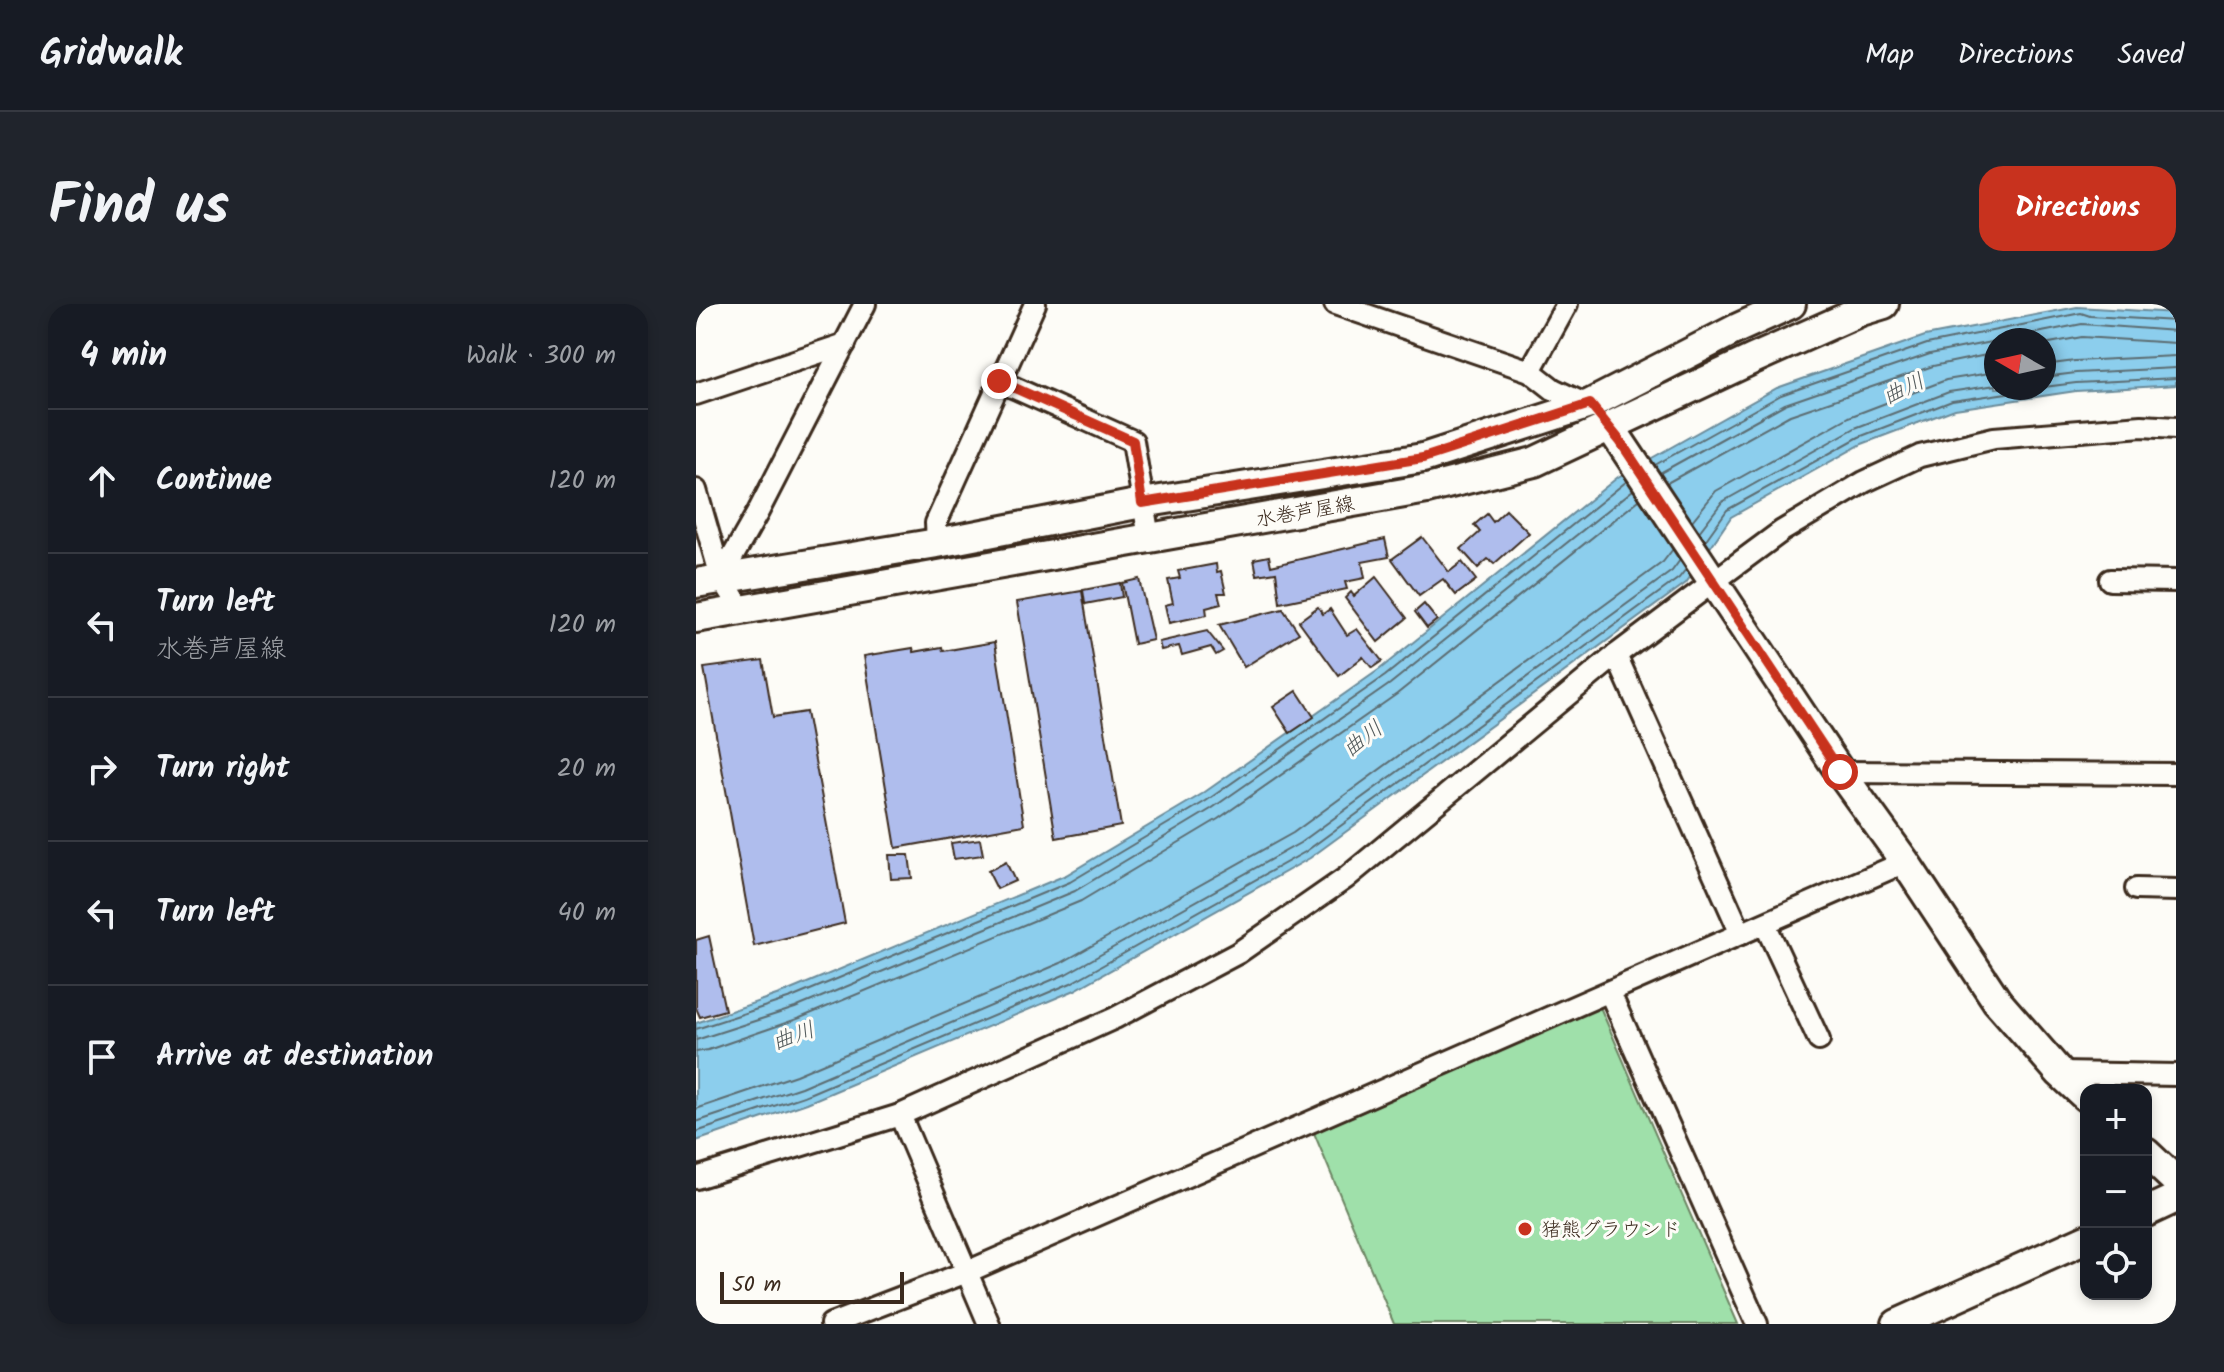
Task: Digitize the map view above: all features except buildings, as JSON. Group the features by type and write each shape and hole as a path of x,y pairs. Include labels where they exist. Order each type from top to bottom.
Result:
{"main road":[{"name":"水巻芦屋線","path":"709,580 937,543 1142,503 1423,458 1590,404 1791,304"},
{"name":"水巻芦屋線","path":"696,618 1427,489 1534,462 1753,359 1861,311 1884,304"},
{"path":"1611,428 1997,1001 2080,1091"},
{"path":"2149,1156 2176,1181"},
{"path":"2152,1209 2176,1198"},
{"path":"1897,1324 2080,1242"}],"street":[{"path":"709,580 758,512 865,304"},
{"path":"937,543 936,523 1035,304"},
{"path":"1335,304 1530,371 1553,389 1590,404 1611,428"},
{"path":"1530,371 1567,304"},
{"path":"696,394 845,344"},
{"path":"999,381 1133,441 1149,538"},
{"path":"696,1178 900,1115 1115,1018 1238,953 1346,878 1710,577 1864,482 1920,456 1994,438 2142,426 2176,428"},
{"path":"696,490 709,580 742,610"},
{"path":"2110,580 2176,581"},
{"path":"1616,655 1741,934"},
{"path":"1840,772 2176,774"},
{"path":"831,1324 967,1272 1905,862"},
{"path":"2136,889 2176,890"},
{"path":"1765,924 1819,1040"},
{"path":"1610,993 1757,1324"},
{"path":"2060,1073 2176,1075"},
{"path":"900,1115 989,1324"}],"green space":[{"name":"猪熊グラウンド","path":"1600,1007 1738,1324 1394,1324 1314,1133"}],"water":[{"name":"曲川","path":"2077,307 2176,313 2176,385 2056,394 2056,328 1984,328 1984,400 2016,400 1955,409 1862,444 1731,517 1686,583 1310,858 1075,990 807,1103 696,1141 696,1023 788,991 1066,875 1202,794 1380,669 1618,477 1777,388 1925,336"}],"place":[{"name":"猪熊グラウンド","path":"1525,1229"}],"route":[{"path":"999,381 1133,441 1142,503 1423,458 1590,404 1620,441 1840,772"}]}
